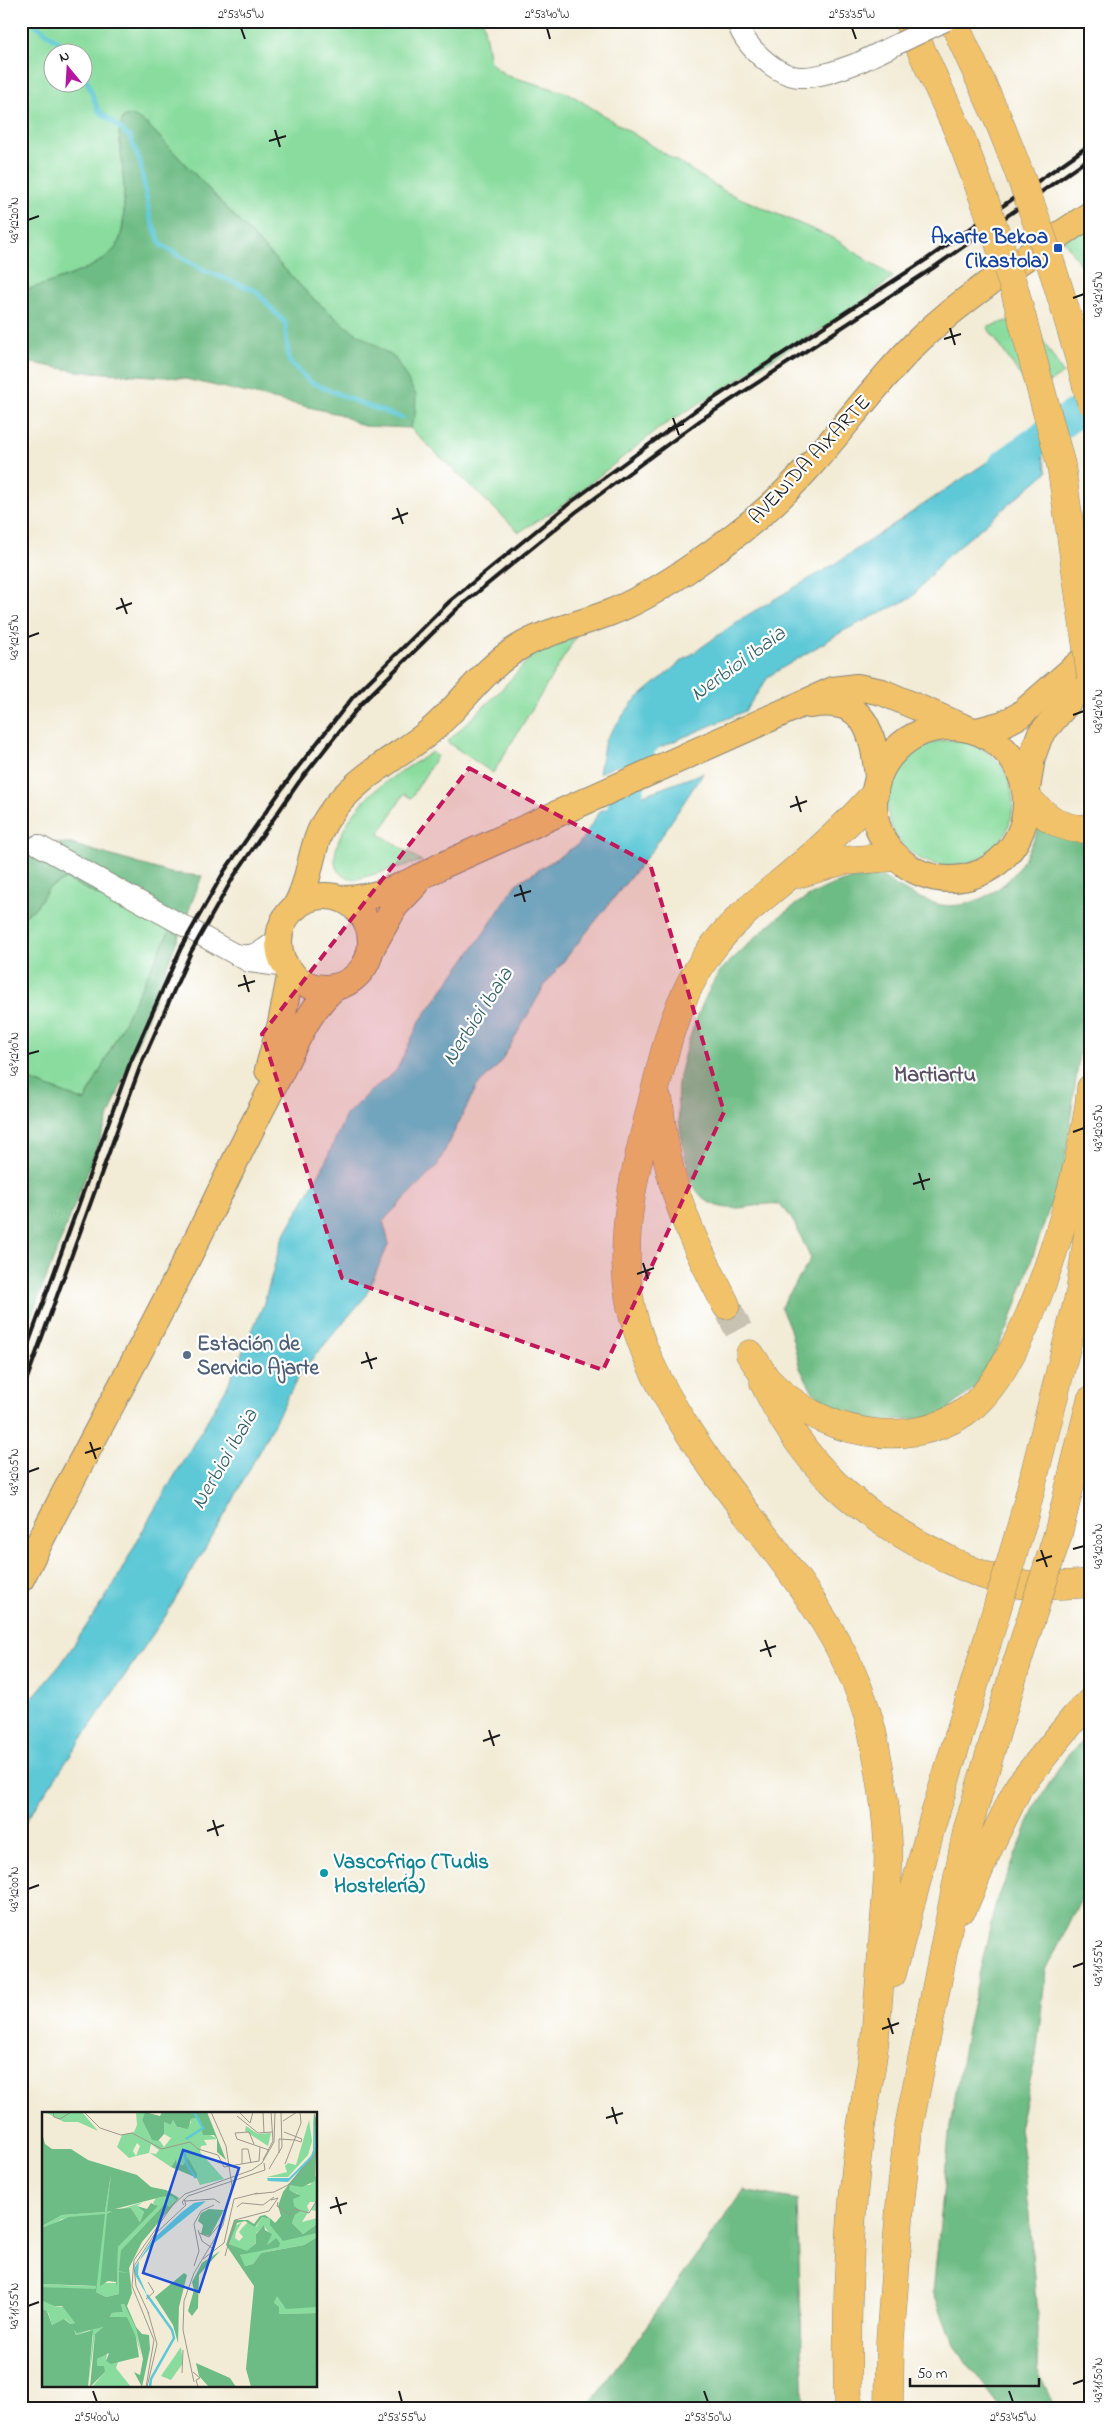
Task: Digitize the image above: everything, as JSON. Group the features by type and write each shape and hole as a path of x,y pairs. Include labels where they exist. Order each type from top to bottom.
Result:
{"highway":[{"path":"908,21 959,133 987,207 1014,288 1061,465 1091,676"},
{"path":"953,21 1021,175 1053,270 1091,402"},
{"path":"848,2409 846,2336 849,2236 860,2135 874,2047 888,1846 881,1779 868,1717 840,1648 809,1596 718,1475 675,1410 643,1344 629,1296 627,1255 629,1212 638,1158 672,1022 686,991 708,954 734,923 833,838 876,786"},
{"path":"1027,795 1052,822 1066,827 1091,828"},
{"path":"787,877 841,861 896,857"},
{"path":"657,1081 662,1135 676,1193 685,1219 726,1305"},
{"path":"1091,1088 1078,1161 1061,1223 1035,1302 1006,1366 984,1395 970,1408 953,1420 920,1432 895,1435 870,1433 837,1426 785,1395 766,1379 747,1348 793,1437 830,1482 870,1514 907,1539 982,1574 1017,1584 1055,1586 1091,1583"},
{"path":"874,2047 931,1827 1023,1520 1080,1292 1091,1212"},
{"path":"889,2409 890,2341 900,2206 908,2131 940,1962 967,1831 1058,1534 1091,1400"},
{"path":"940,1962 989,1847 1019,1786 1076,1716 1091,1701"}],"main road":[{"name":"AVENIDA AIXARTE","path":"311,859 320,829 333,809 351,789 436,726 485,674 510,653 531,641 608,614 638,599 711,554 762,514 792,484 920,340 955,309 1091,214"},
{"path":"876,786 887,760 899,746 914,736 941,728 972,730 1003,724 1020,715 1091,653"},
{"path":"790,709 830,703 852,709 861,716 874,740 876,786 874,812 878,828 885,843 896,857 910,868 927,876 945,879 964,878 982,873 997,863 1015,842 1026,817 1032,757 1040,736 1091,676"},
{"path":"295,908 312,898 358,899 397,888 441,866 833,690 857,687 882,692 972,730 1000,745 1018,766 1027,795"},
{"path":"311,859 320,885 359,911 365,919 371,939 371,949"},
{"path":"311,859 306,886 295,908 282,926 280,937 281,954 289,970 308,985 326,988 348,982 359,974 387,917 401,898 410,888 441,866"},
{"path":"245,1138 276,1042 289,970"},
{"path":"21,1579 77,1466 203,1228 245,1138 304,1026 319,1002 335,987"}],"street":[{"path":"737,21 755,53 776,68 798,77 828,73 860,62 945,21"},
{"path":"38,846 249,962 289,970"},
{"path":"231,953 250,955 269,946 280,937"}],"highlighted area":[{"path":"469,768 650,864 724,1112 603,1370 342,1278 262,1034"}],"green space":[{"path":"21,21 483,21 490,62 505,75 568,93 726,192 835,239 893,277 853,310 662,426 560,507 519,532 410,428 415,415 347,327 311,297 148,125 119,131 124,213 118,242 112,252 103,259 81,271 21,292"},
{"path":"131,115 148,125 311,297 347,327 395,358 416,395 415,415 410,428 363,426 339,414 181,378 76,371 21,361 21,292 69,276 93,265 112,252 118,242 124,213 119,131 123,118"},
{"path":"1091,221 1091,281 1062,237"},
{"path":"1027,315 1063,373 1033,394 987,327"},
{"path":"576,637 493,773 447,742 500,691 537,650"},
{"path":"950,740 974,744 995,758 1009,779 1013,803 1009,827 995,848 974,862 950,866 926,862 905,848 891,827 887,803 891,779 905,758 926,744"},
{"path":"432,752 437,756 411,798 404,794 379,834 422,861 357,879 343,876 336,867 335,856 341,836 350,818 381,786"},
{"path":"1040,826 1082,841 1088,987 1065,1163 1008,1328 977,1386 939,1417 874,1422 840,1411 813,1392 800,1368 790,1329 781,1307 811,1259 795,1224 786,1211 781,1206 775,1204 741,1208 727,1208 714,1205 703,1197 693,1184 679,1120 677,1094 683,1058 700,1012 718,974 759,934 797,904 824,888 843,881 883,877 909,893 937,904 948,906 972,902 994,891 1012,876 1025,857"},
{"path":"21,835 38,842 71,844 170,873 202,876 21,1343 21,1077 85,1101 170,930 66,879 49,888 35,908 21,919"},
{"path":"65,879 170,930 85,1101 21,1077 21,919 35,908 49,888"},
{"path":"1091,1734 1091,1878 1046,1970 1036,2056 1019,2128 1026,2177 1038,2329 1037,2369 1056,2409 1002,2409 955,2347 933,2292 950,2126 968,2023 995,1906 1035,1806 1067,1756"},
{"path":"744,2190 797,2200 804,2409 587,2409"}],"water":[{"path":"1035,430 1047,472 943,560 911,598 845,630 769,676 745,711 599,773 605,740 633,702 678,664 744,617 833,565"},
{"path":"703,773 653,849 546,983 499,1065 477,1086 437,1166 383,1221 389,1243 365,1297 301,1372 230,1506 166,1615 21,1828 21,1711 61,1664 113,1586 149,1519 227,1387 263,1306 282,1239 323,1167 346,1115 368,1093 396,1071 420,1021 484,933 516,884 579,844 600,811"}],"waterway":[{"path":"32,22 59,42"},
{"path":"91,92 98,110 130,137 140,162 150,217 161,245 203,270 256,291 285,323 289,361 310,382 402,418"},
{"name":"Nerbioi ibaia","path":"1004,465 1073,415 1091,410"},
{"name":"Nerbioi ibaia","path":"613,843 641,744 662,723"}],"tunnel":[{"path":"726,1305 744,1341"}],"railway":[{"path":"21,1364 130,1063 181,948 225,870 291,776 353,697 450,601 570,503 696,410 927,259 1091,144"},
{"path":"21,1395 140,1067 191,952 234,876 299,782 361,704 457,609 576,512 702,419 933,268 1091,157"}],"place":[{"name":"Axarte Bekoa (ikastola)","path":"1058,248"},
{"name":"Estación de Servicio Ajarte","path":"187,1355"},
{"name":"Vascofrigo (Tudis Hostelería)","path":"324,1873"}],"district":[{"name":"Martiartu","path":"935,1073"}]}
